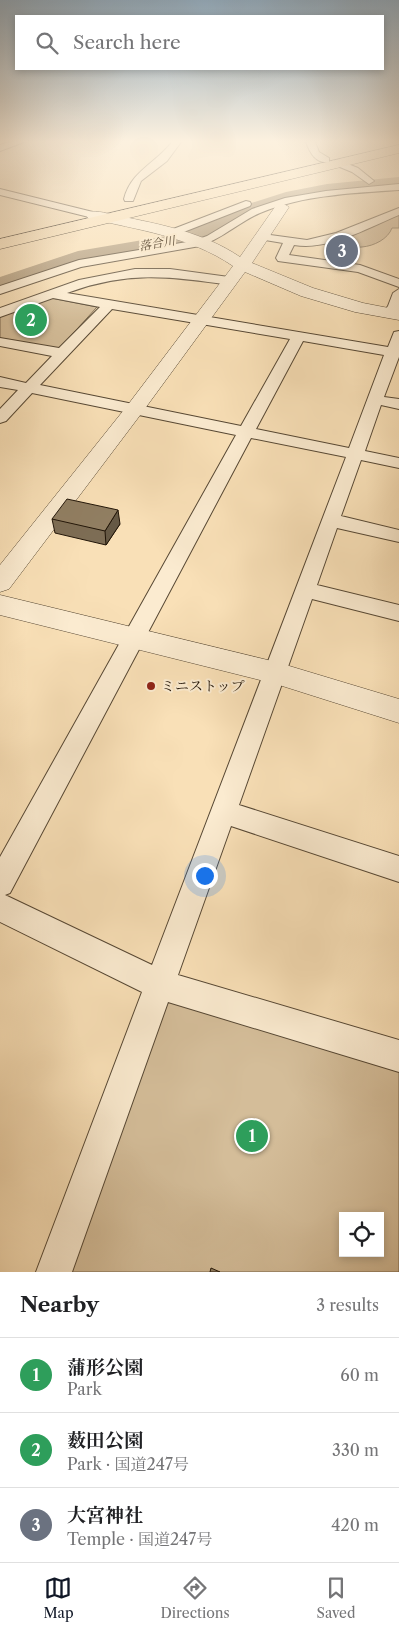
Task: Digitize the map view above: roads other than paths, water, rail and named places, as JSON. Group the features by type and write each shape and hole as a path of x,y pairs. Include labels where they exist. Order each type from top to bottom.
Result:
{"highway":[{"path":"0,236 155,201"},
{"path":"0,244 179,201"}],"street":[{"path":"38,201 172,233 232,257 241,264 307,292 361,308 394,314 399,293"},
{"path":"172,233 255,201"},
{"path":"0,290 43,274 89,261 196,242 218,234 229,225 258,210 294,201"},
{"path":"263,237 306,244 340,236 391,203"},
{"path":"0,583 134,410 263,237 282,207"},
{"path":"290,241 282,258 360,269 399,283"},
{"path":"0,313 107,276 164,272 229,281"},
{"path":"54,294 396,353"},
{"path":"0,418 109,305"},
{"path":"54,1272 307,590 331,520 376,400 396,353 399,335"},
{"path":"0,884 298,337"},
{"path":"0,342 61,353"},
{"path":"0,382 399,463"},
{"path":"376,400 399,404"},
{"path":"331,520 399,536"},
{"path":"307,590 399,613"},
{"path":"0,605 276,673 399,711"},
{"path":"224,812 399,869"},
{"path":"0,907 161,985 399,1056"}],"waterway":[{"name":"落合川","path":"0,284 78,257 188,238 206,232 248,209 270,201"}],"place":[{"name":"大宮神社","path":"342,251"},
{"name":"薮田公園","path":"31,320"},
{"name":"ミニストップ","path":"151,686"},
{"name":"蒲形公園","path":"252,1136"}]}
